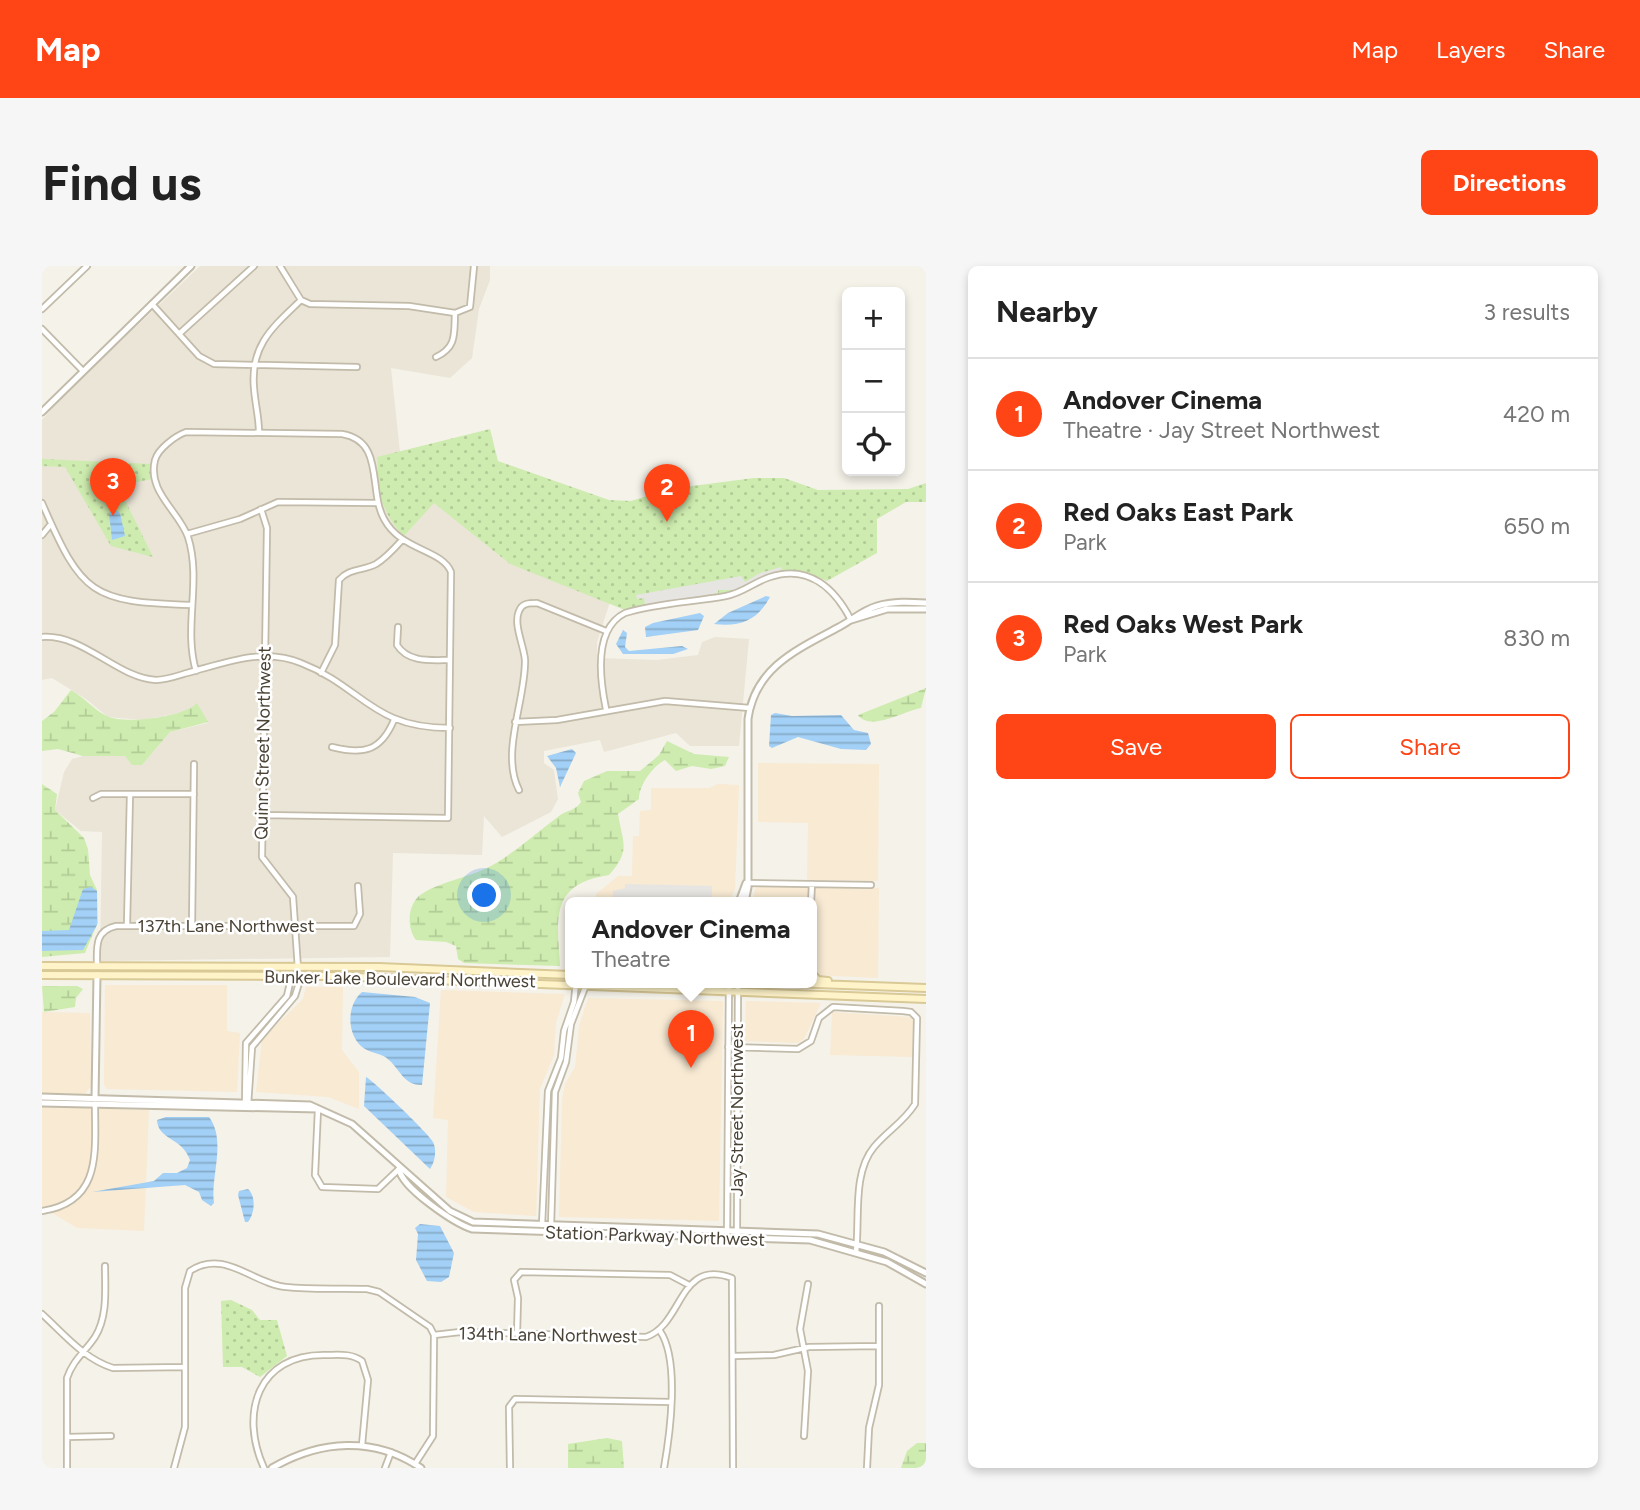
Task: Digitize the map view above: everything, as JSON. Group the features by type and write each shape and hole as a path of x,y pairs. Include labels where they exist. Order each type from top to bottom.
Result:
{"main road":[{"name":"Bunker Lake Boulevard Northwest","path":"42,966 296,967 565,975"},
{"name":"Bunker Lake Boulevard Northwest","path":"42,975 295,976 565,983"},
{"path":"817,979 858,985"},
{"path":"817,984 926,988"},
{"name":"Bunker Lake Boulevard Northwest","path":"767,988 926,999"}],"street":[{"path":"42,309 87,266"},
{"path":"42,412 191,266"},
{"path":"179,334 254,266"},
{"path":"280,266 301,300 315,304 409,306 455,313 470,306 473,300 474,266"},
{"path":"259,432 253,385 256,365 266,334 301,300"},
{"path":"152,304 207,361 358,367"},
{"path":"436,357 452,347 455,341 455,313"},
{"path":"42,329 82,370"},
{"path":"196,671 191,641 193,557 187,534 159,491 154,463 158,453 178,435 186,432 342,434 355,437 371,453 377,503 387,525 402,540 442,559 449,566 452,578 448,818 263,815"},
{"path":"187,534 240,519 269,504 287,501 377,503"},
{"path":"42,503 75,571 89,584 128,603 192,605"},
{"name":"Quinn Street Northwest","path":"247,1109 246,1043 287,996 296,967 293,897 262,857 267,528 261,509"},
{"path":"42,535 51,524"},
{"path":"321,673 335,645 339,580 346,572 373,566 402,540"},
{"path":"606,709 602,689 606,631 612,623 631,611 733,594 771,577 792,573 814,578 829,588 851,620"},
{"path":"519,790 514,777 515,722 524,673 524,650 517,618 523,606 537,603 606,631"},
{"path":"745,897 750,708 757,688 775,665 797,649 864,611 883,604 926,603"},
{"path":"851,620 887,609 926,608"},
{"path":"398,627 397,645 407,655 419,660 450,660"},
{"path":"42,637 63,639 144,678 166,679 265,656 301,663 394,720 418,726 450,728"},
{"path":"515,722 556,720 606,709 664,701 750,708"},
{"path":"332,747 358,751 374,748 384,740 394,720"},
{"path":"192,926 194,764"},
{"path":"93,797 101,794 130,793 194,794"},
{"path":"127,925 130,793"},
{"path":"746,883 871,885"},
{"path":"741,897 746,883"},
{"path":"811,897 812,884"},
{"name":"137th Lane Northwest","path":"97,966 100,934 109,928 127,925 354,926 360,914 358,886"},
{"path":"42,1211 67,1204 80,1194 93,1170 97,975"},
{"path":"542,1228 548,1091 561,1058 564,1031 574,1002 575,988"},
{"path":"551,1229 555,1092 566,1062 572,1024 585,988"},
{"name":"Jay Street Northwest","path":"726,1238 729,988"},
{"name":"Jay Street Northwest","path":"737,1239 738,988"},
{"path":"728,1047 798,1049 811,1041 818,1018 833,1007 911,1012 917,1018 919,1043 915,1104 864,1161 856,1252"},
{"name":"Station Parkway Northwest","path":"42,1097 295,1103 318,1109 352,1124 399,1169 406,1171 459,1217 499,1228 810,1240 902,1268 926,1284"},
{"name":"Station Parkway Northwest","path":"42,1103 318,1109"},
{"path":"318,1109 314,1175 322,1187 378,1189 399,1169"},
{"name":"Station Parkway Northwest","path":"551,1229 737,1230 818,1234 906,1261 926,1273"},
{"path":"174,1468 185,1427 185,1288 190,1271 204,1265 235,1266 283,1287 367,1289 379,1292 430,1327 434,1335 433,1436 415,1464"},
{"path":"66,1468 67,1378 72,1364 95,1337 103,1315 105,1266"},
{"path":"517,1334 518,1298 514,1280 521,1272 670,1275 689,1284 715,1276 734,1280 733,1468"},
{"path":"664,1468 669,1444 671,1402 669,1353 660,1331 673,1314 689,1284"},
{"path":"804,1436 808,1371 801,1321 808,1284"},
{"path":"867,1468 869,1428 879,1385 878,1306"},
{"path":"42,1314 82,1351 113,1368 185,1367"},
{"name":"134th Lane Northwest","path":"434,1335 631,1337 660,1331"},
{"path":"734,1356 774,1355 803,1349 878,1346"},
{"path":"264,1468 254,1425 256,1401 264,1379 287,1361 314,1355 349,1355 362,1362 367,1373 362,1445"},
{"path":"510,1468 510,1402 525,1399 671,1402"},
{"path":"67,1437 111,1437"},
{"path":"272,1468 313,1449 362,1445 391,1452 421,1468"},
{"path":"385,1468 391,1452"}],"shaded area":[{"path":"200,266 490,266 490,280 479,309 472,358 450,378 391,368 400,452 377,458 378,483 404,536 434,502 510,564 610,602 597,642 597,658 657,660 698,655 702,642 715,637 749,639 739,746 690,746 676,733 604,752 600,740 544,751 544,763 554,770 558,799 551,812 502,837 484,816 482,855 393,853 390,957 100,961 102,832 81,831 55,810 64,772 72,759 83,756 125,756 142,765 170,732 208,723 190,711 143,720 108,717 86,699 52,678 42,680 42,420 62,397"},
{"path":"781,567 782,570 734,590 718,590 718,593 645,605 644,598 637,599 636,595 741,576 745,582 760,573"},
{"path":"758,763 879,764 878,881 807,880 808,823 758,822"},
{"path":"718,784 739,785 735,889 731,897 596,897 596,894 618,876 632,876 633,836 639,836 640,811 651,810 651,788 709,788"},
{"path":"625,884 712,886 712,897 613,897 613,891 625,888"},
{"path":"756,886 879,888 878,978 817,975 817,897 753,897"},
{"path":"105,985 227,985 227,1031 240,1033 237,1092 107,1089 104,1085"},
{"path":"306,987 343,987 342,1050 359,1072 359,1109 328,1097 256,1092 262,1039 303,999"},
{"path":"441,990 565,994 556,1023 554,1055 540,1089 536,1216 474,1212 446,1197 448,1120 433,1118"},
{"path":"588,998 723,1001 719,1221 559,1217 562,1099 565,1084 575,1067 579,1026"},
{"path":"746,1001 821,1003 804,1039 798,1043 745,1041"},
{"path":"42,1012 90,1013 91,1086 85,1094 42,1093"},
{"path":"832,1012 911,1017 914,1021 913,1057 830,1055"},
{"path":"42,1107 149,1110 144,1231 77,1228 42,1207"}],"green space":[{"path":"490,429 498,461 609,500 631,501 669,489 754,478 784,478 818,490 908,489 926,483 926,502 906,502 877,519 877,553 827,581 803,571 782,571 735,591 625,610 510,564 434,503 404,536 396,527 382,500 377,457"},
{"path":"42,459 151,464 152,479 118,486 153,557 111,546 65,467 42,466"},
{"path":"926,688 921,708 879,721 863,720 858,715"},
{"path":"71,690 102,713 115,719 140,720 168,716 197,703 208,722 170,732 142,765 132,765 125,756 83,756 58,749 42,751 42,721 54,712"},
{"path":"667,741 694,754 729,757 725,766 711,769 692,766 676,771 665,760 652,771 641,788 639,799 618,814 624,846 616,866 609,875 590,879 576,886 565,897 559,918 560,966 464,963 458,959 456,946 446,942 416,940 411,930 410,912 419,896 434,887 481,871 517,849 559,816 579,805 581,802 578,793 584,781 607,771 640,771 659,755"},
{"path":"42,784 57,794 55,810 84,838 88,849 90,875 97,890 98,922 85,953 42,957"},
{"path":"42,986 77,986 83,989 76,998 75,1007 44,1012"},
{"path":"231,1300 252,1310 260,1320 277,1320 287,1356 260,1377 242,1367 223,1367 221,1301"},
{"path":"607,1438 622,1441 624,1468 568,1468 568,1444"},
{"path":"917,1443 926,1443 926,1468 901,1468 907,1451"}],"water":[{"path":"114,509 120,513 125,536 112,540 109,513"},
{"path":"766,596 770,597 765,605 747,621 714,624 728,613"},
{"path":"700,613 704,616 698,630 646,637 645,627 653,623"},
{"path":"623,630 627,633 625,647 629,651 682,646 688,649 673,654 623,654 616,644"},
{"path":"775,713 792,716 841,715 854,730 868,733 871,744 866,750 841,749 798,737 772,748 769,746 771,715"},
{"path":"572,749 576,753 560,787 556,768 547,756"},
{"path":"91,887 97,891 97,925 83,950 42,951 42,931 69,930 83,889"},
{"path":"362,992 415,997 430,1003 422,1085 411,1083 386,1058 365,1049 354,1037 351,1013"},
{"path":"366,1077 433,1142 435,1156 430,1169 364,1106"},
{"path":"166,1117 209,1117 217,1137 214,1203 211,1206 202,1200 199,1192 185,1185 92,1192 154,1181 163,1173 177,1173 187,1168 190,1160 186,1152 158,1127 157,1120"},
{"path":"248,1189 254,1205 248,1222 245,1222 238,1195 239,1191"},
{"path":"420,1224 440,1226 454,1253 449,1277 441,1282 427,1281 416,1260 418,1234 415,1228"}],"place":[{"name":"Red Oaks West Park","path":"113,516"},
{"name":"Red Oaks East Park","path":"667,522"},
{"name":"Andover Cinema","path":"691,1068"}]}
